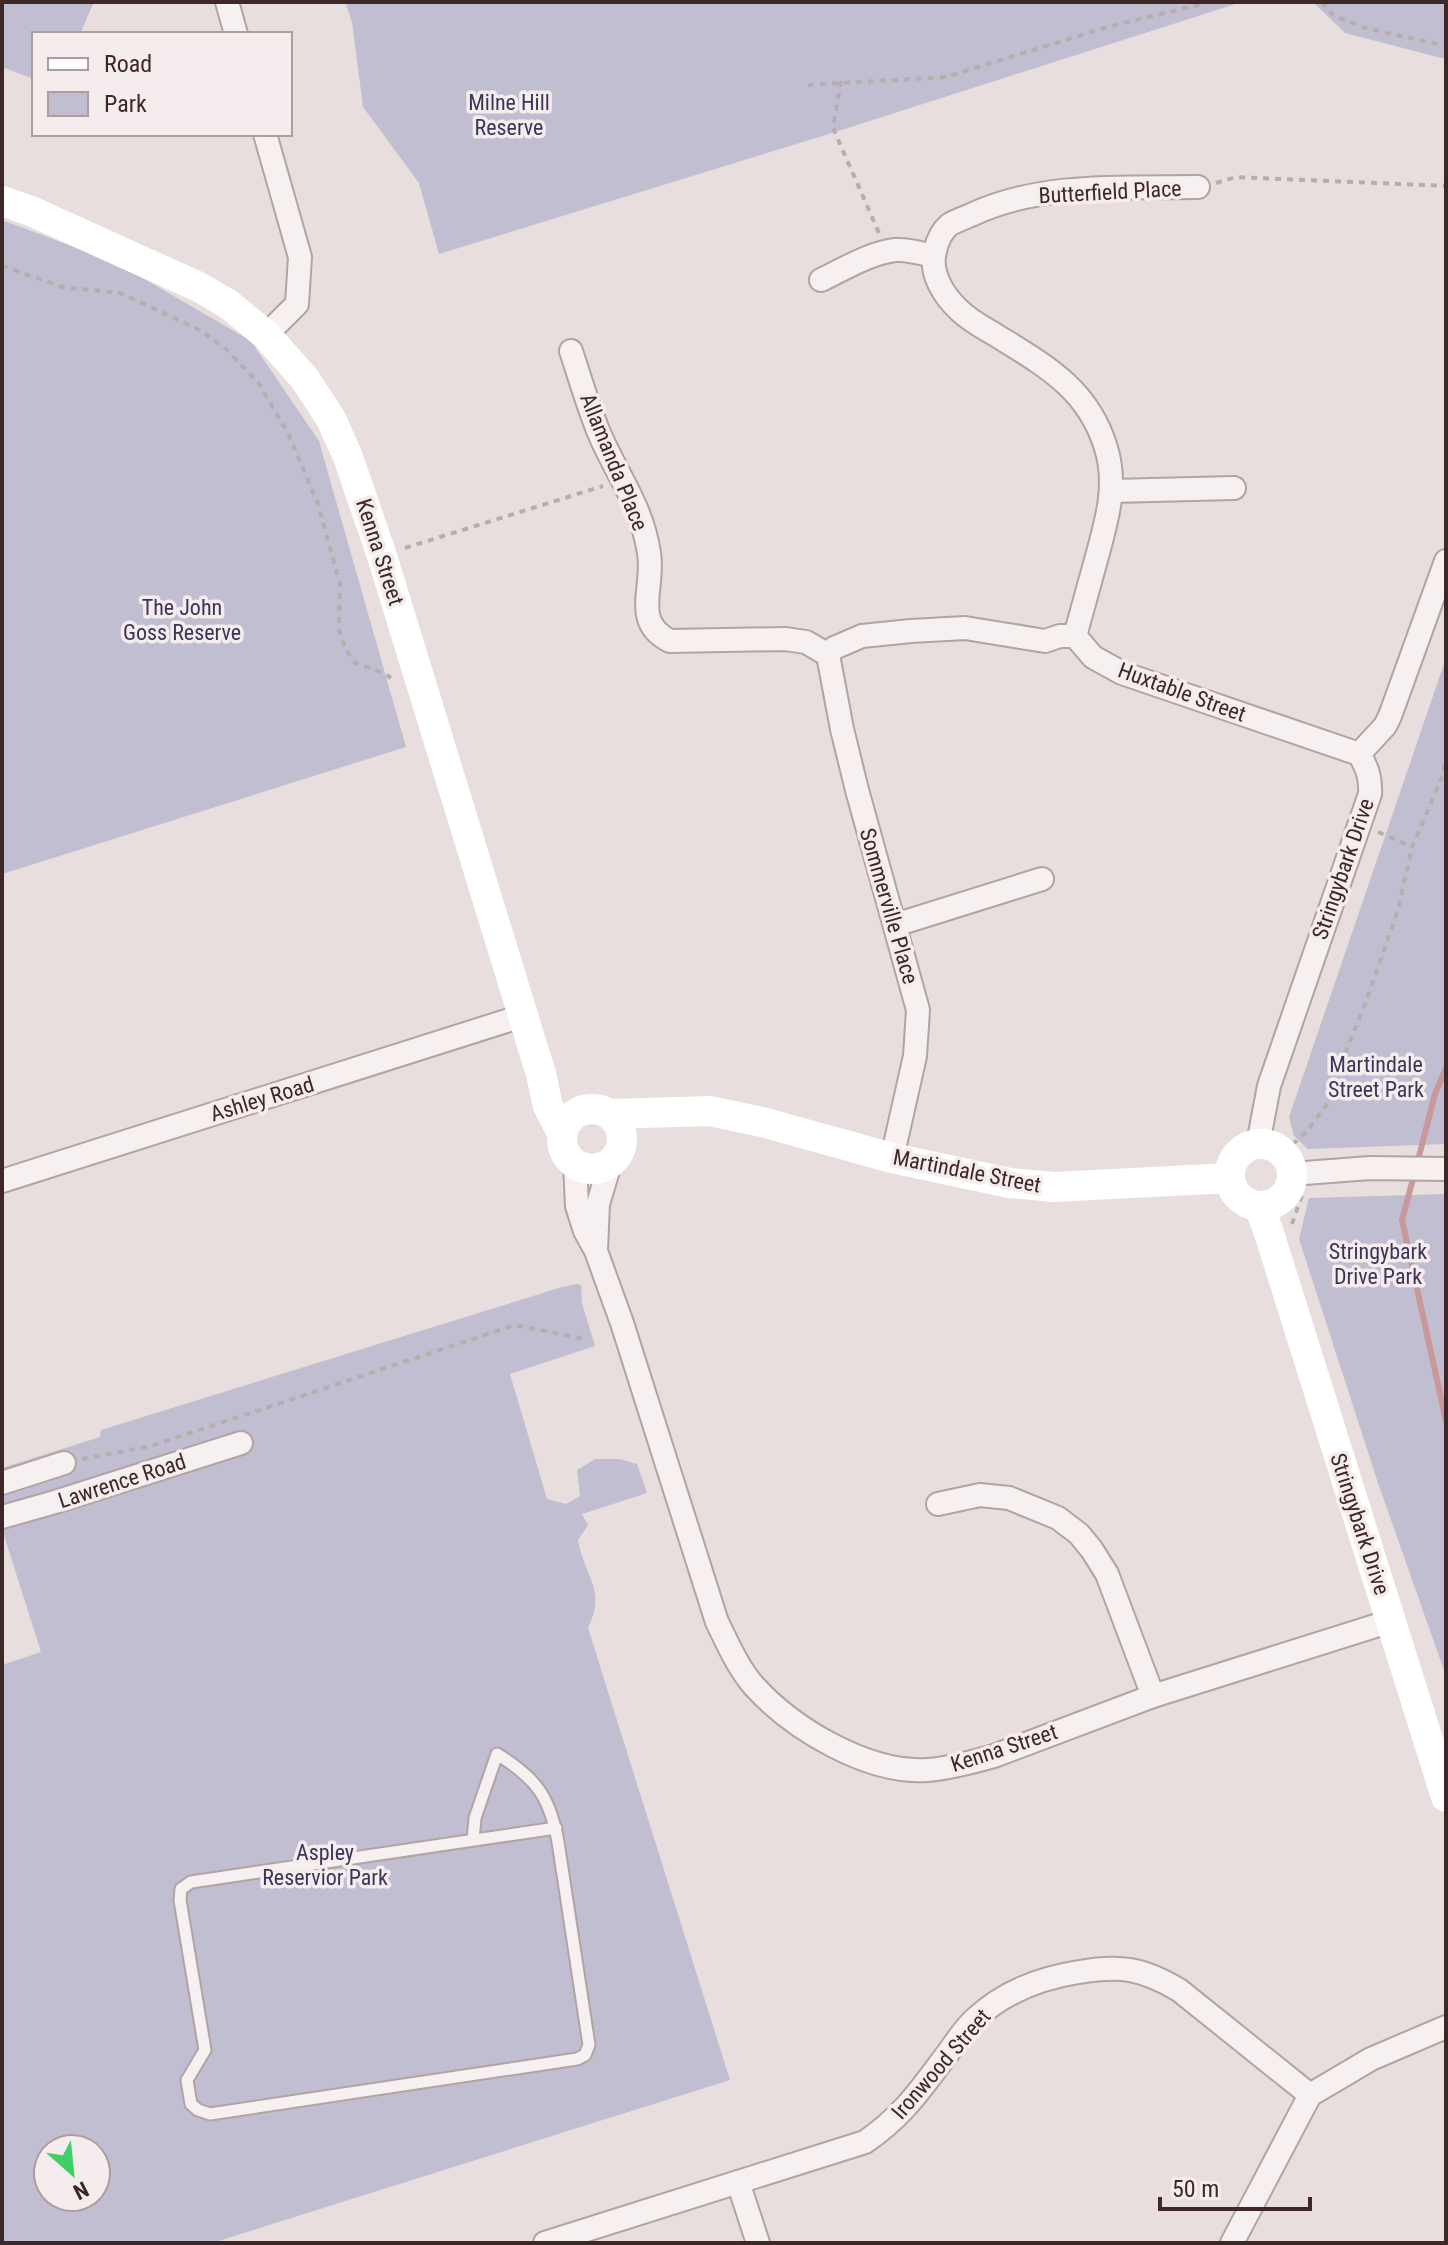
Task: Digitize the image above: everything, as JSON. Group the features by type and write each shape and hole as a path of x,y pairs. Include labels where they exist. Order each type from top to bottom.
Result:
{"street":[{"path":"227,2 235,32"},
{"path":"266,136 300,257 297,304 266,335"},
{"name":"Butterfield Place","path":"933,256 938,240 949,225 1017,198 1106,189 1198,187"},
{"name":"Kenna Street","path":"2,201 31,211 199,287 228,304 266,335 305,379 331,419 348,457 424,688 548,1106 562,1133 564,1151 575,1164 577,1206 585,1231 596,1251 626,1338 717,1622 752,1684 777,1709 825,1742 883,1765 926,1770 994,1756 1153,1696 1391,1621"},
{"path":"821,280 878,254 896,250 933,256 936,278 960,311 1048,369 1075,391 1095,420 1105,445 1112,491 1108,517 1075,636 1060,636 1045,641 965,628 911,631 862,636 834,648 828,655"},
{"name":"Allamanda Place","path":"571,351 600,435 635,501 650,555 648,623 657,634 670,641 785,639 806,642 828,655"},
{"path":"1112,491 1234,488"},
{"path":"1359,754 1385,726 1390,716 1446,561"},
{"name":"Huxtable Street","path":"1075,636 1093,657 1122,673 1359,754"},
{"name":"Sommerville Place","path":"828,655 857,790 918,1010 915,1056 892,1158"},
{"name":"Stringybark Drive","path":"1258,1144 1269,1086 1370,794 1371,780 1359,754"},
{"path":"895,925 1042,879"},
{"name":"Ashley Road","path":"2,1181 522,1016"},
{"name":"Kenna Street","path":"541,1074 561,1095 620,1126 616,1153 598,1204 596,1251"},
{"path":"575,1164 592,1170 602,1168 616,1153 710,1111"},
{"name":"Martindale Street","path":"596,1112 710,1111 892,1158 1010,1183 1054,1187 1230,1178"},
{"path":"562,1133 570,1119 596,1112"},
{"path":"1230,1178 1230,1168 1240,1152 1248,1147 1268,1145 1285,1155 1292,1174 1286,1194 1278,1201 1259,1206"},
{"path":"1292,1174 1370,1168 1446,1169"},
{"name":"Stringybark Drive","path":"1230,1178 1242,1200 1259,1206 1269,1233 1446,1797"},
{"name":"Lawrence Road","path":"2,1517 241,1443"},
{"name":"Lawrence Road","path":"2,1483 64,1463"},
{"path":"938,1504 980,1495 1009,1498 1058,1518 1079,1534 1107,1574 1153,1696"},
{"name":"Ironwood Street","path":"545,2243 865,2142 906,2108 972,2021 996,2001 1050,1977 1110,1967 1140,1971 1163,1980 1310,2095"},
{"path":"1232,2243 1310,2095 1371,2059 1446,2027"},
{"path":"738,2182 758,2243"}],"lane":[{"path":"473,1840 475,1818 497,1754 520,1768 540,1791 554,1820 556,1828 589,2045 585,2055 561,2062 210,2114 191,2104 187,2080 205,2050 180,1900 181,1889 191,1882 556,1828"}],"path":[{"path":"808,85 946,77 1111,26 1210,2"},
{"path":"1322,2 1334,16 1365,28 1446,46"},
{"path":"841,81 833,128 879,233 889,233 896,250"},
{"path":"1198,187 1236,177 1446,186"},
{"path":"2,266 63,287 120,293 200,330 226,349 259,384 288,433 318,504 340,584 339,629 345,648 355,663 391,678"},
{"path":"382,556 624,479"},
{"path":"1293,1144 1308,1130 1330,1100 1334,1080 1398,910 1412,847 1443,775 1446,760"},
{"path":"1360,824 1412,847"},
{"path":"64,1463 151,1446 515,1325 585,1339"}],"green space":[{"path":"2,2 94,2 81,32 32,32 32,78 2,67"},
{"name":"Milne Hill Reserve","path":"345,2 1242,2 439,254 419,183 363,107 352,22"},
{"path":"1313,2 1446,2 1446,62 1445,59 1345,33"},
{"name":"The John Goss Reserve","path":"2,220 117,263 251,341 319,441 406,747 2,874"},
{"name":"Martindale Street Park","path":"1446,658 1446,1144 1308,1149 1294,1136 1289,1117"},
{"name":"Stringybark Drive Park","path":"1446,1194 1446,1676 1379,1486 1299,1239 1309,1198"},
{"name":"Aspley Reservior Park","path":"581,1285 582,1303 595,1346 510,1374 547,1499 566,1504 580,1496 577,1470 595,1459 619,1459 637,1464 647,1493 582,1514 588,1525 578,1540 595,1593 588,1628 730,2080 212,2243 2,2243 2,1665 41,1652 2,1529 2,1468 100,1437 101,1430 562,1287"}],"waterway":[{"path":"1417,1164 1435,1094 1446,1068"},
{"path":"1414,1175 1402,1220 1446,1421"}]}
